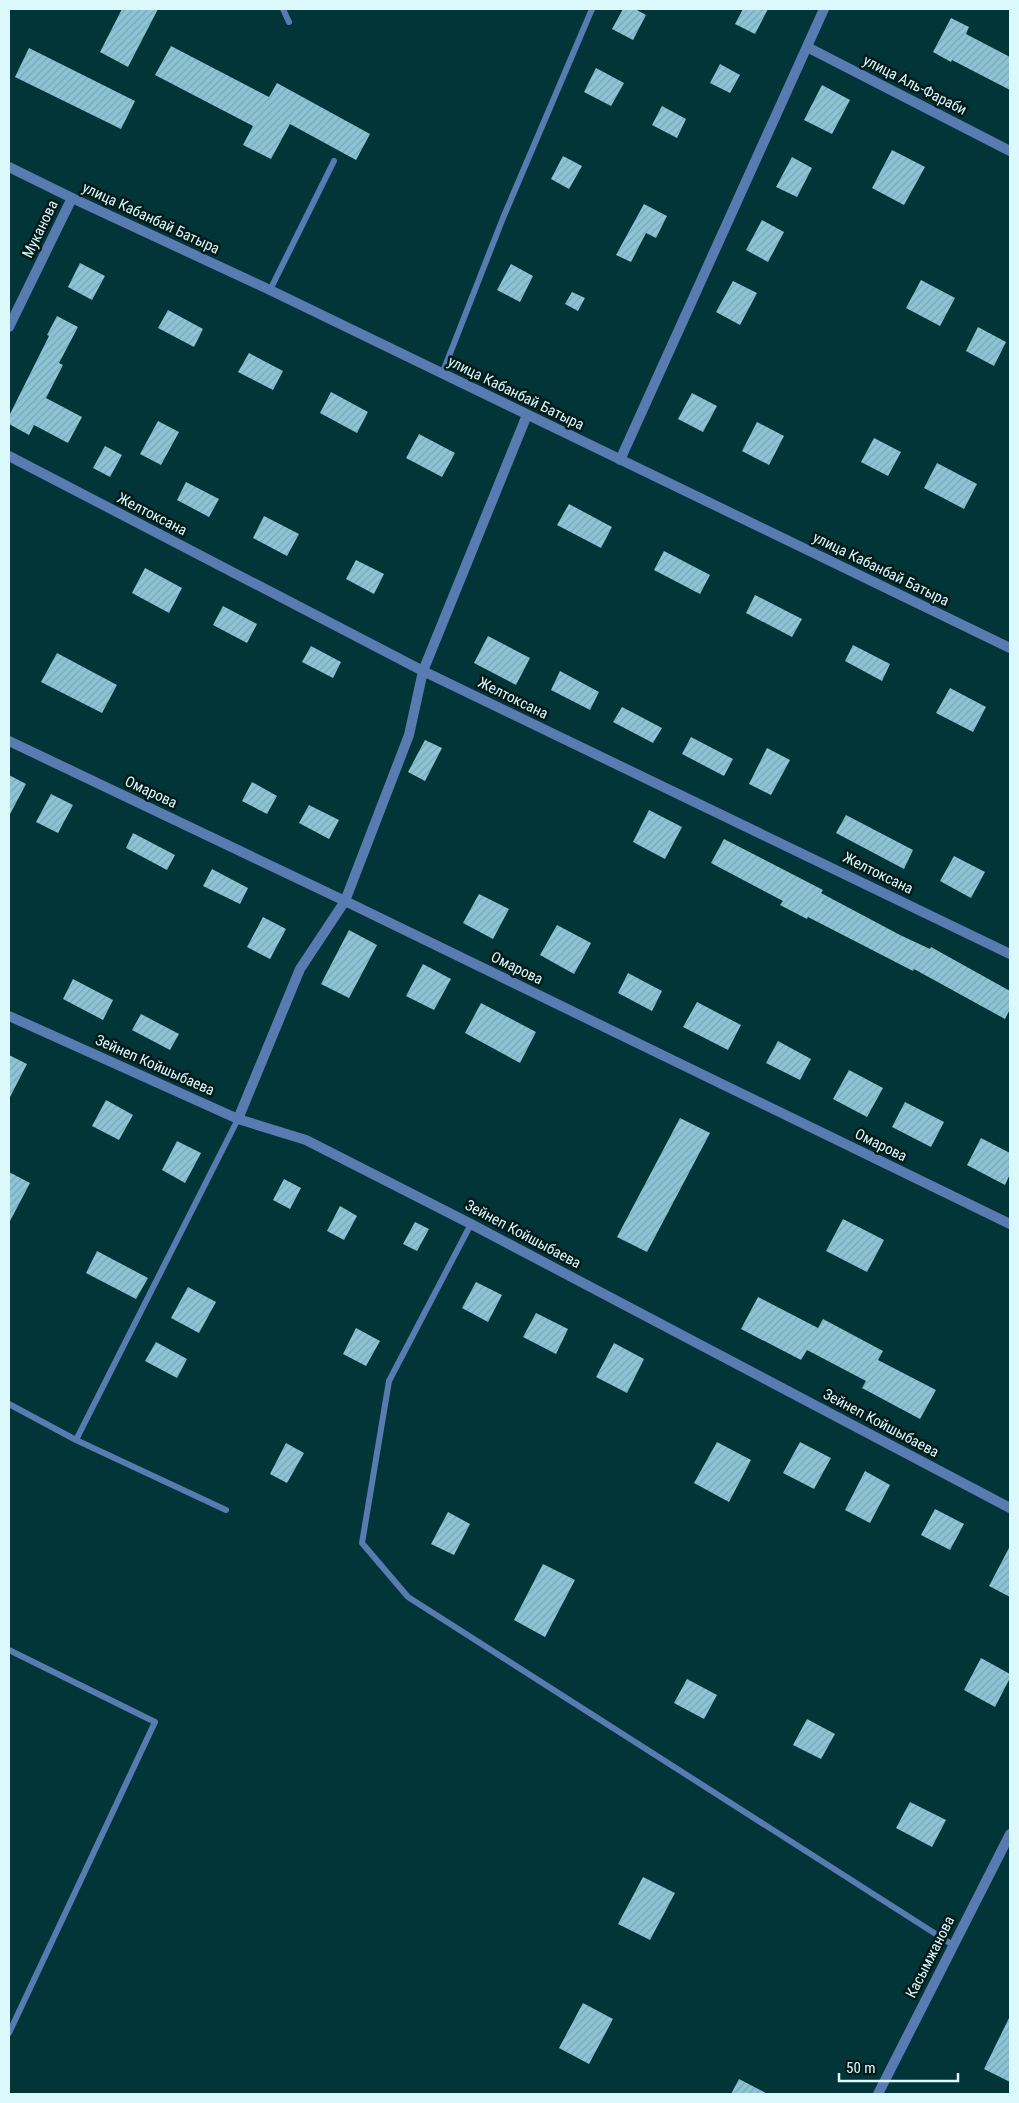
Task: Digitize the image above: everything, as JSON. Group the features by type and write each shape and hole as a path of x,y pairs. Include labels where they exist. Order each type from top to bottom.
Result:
{"street":[{"path":"620,460 807,47 821,10"},
{"name":"улица Аль-Фараби","path":"807,47 1010,150"},
{"name":"улица Кабанбай Батыра","path":"9,167 270,290 1010,648"},
{"name":"Муканова","path":"9,326 72,198"},
{"path":"238,1119 300,969 346,901 409,735 423,671 527,415"},
{"name":"Желтоксана","path":"9,456 423,671 1010,954"},
{"name":"Омарова","path":"9,741 346,901 1010,1224"},
{"name":"Зейнеп Койшыбаева","path":"9,1016 238,1119 306,1140 471,1224 1010,1508"},
{"name":"Касымжанова","path":"878,2094 1010,1834"}],"lane":[{"path":"283,9 288,22"},
{"path":"442,374 503,218 592,9"},
{"path":"270,290 334,161"},
{"path":"76,1440 238,1119"},
{"path":"471,1224 389,1381 362,1543 408,1597 953,1945"},
{"path":"9,1404 76,1440 226,1510"},
{"path":"9,1650 155,1722 9,2033"}],"building":[{"path":"122,9 158,9 128,67 100,52"},
{"path":"623,9 635,9 646,15 633,40 612,29"},
{"path":"743,9 768,9 755,34 735,24"},
{"path":"951,18 969,27 966,34 1010,57 1010,90 933,52"},
{"path":"171,46 269,97 277,83 370,134 356,160 290,124 271,159 243,145 253,126 155,75"},
{"path":"29,48 135,101 121,129 15,77"},
{"path":"720,64 740,75 730,93 710,83"},
{"path":"596,68 624,83 611,106 584,92"},
{"path":"822,85 850,100 832,134 804,120"},
{"path":"662,106 686,119 677,138 652,125"},
{"path":"892,150 925,167 904,205 872,188"},
{"path":"563,156 582,166 569,189 551,179"},
{"path":"792,157 812,168 797,197 776,187"},
{"path":"644,204 667,216 656,238 646,233 631,262 616,255"},
{"path":"762,220 784,232 768,262 746,250"},
{"path":"80,263 105,276 92,300 68,287"},
{"path":"511,264 533,276 520,302 497,290"},
{"path":"921,280 955,298 940,326 906,308"},
{"path":"733,281 757,293 740,325 716,312"},
{"path":"572,292 585,298 578,311 565,304"},
{"path":"168,310 203,329 194,347 158,328"},
{"path":"57,316 78,327 59,363 63,365 46,398 82,417 68,443 34,425 29,435 9,424 9,416"},
{"path":"978,327 1006,342 994,366 966,351"},
{"path":"249,353 283,371 273,390 238,372"},
{"path":"331,392 368,412 357,433 320,413"},
{"path":"692,393 717,406 703,432 678,419"},
{"path":"158,421 179,432 161,465 140,454"},
{"path":"757,422 784,436 769,465 742,451"},
{"path":"419,434 455,453 442,477 406,458"},
{"path":"874,438 901,452 888,476 861,462"},
{"path":"105,446 122,455 110,477 93,468"},
{"path":"937,463 977,484 964,509 924,488"},
{"path":"186,482 219,499 209,517 177,500"},
{"path":"569,504 612,527 601,548 557,525"},
{"path":"264,516 299,534 287,556 253,538"},
{"path":"664,551 710,575 700,594 654,570"},
{"path":"356,560 384,574 374,594 346,579"},
{"path":"145,568 182,588 169,613 132,593"},
{"path":"755,595 802,619 792,637 746,613"},
{"path":"223,606 257,624 247,643 213,625"},
{"path":"488,636 530,658 516,685 474,663"},
{"path":"853,645 890,664 882,681 845,661"},
{"path":"311,646 341,662 333,678 302,662"},
{"path":"57,653 117,685 102,713 41,682"},
{"path":"560,671 599,692 590,710 551,690"},
{"path":"950,688 986,707 973,732 936,713"},
{"path":"622,707 662,728 653,743 613,722"},
{"path":"691,737 733,759 724,776 682,754"},
{"path":"425,740 442,748 425,781 408,772"},
{"path":"767,748 790,760 771,795 749,784"},
{"path":"9,775 26,784 9,816"},
{"path":"252,782 277,796 267,814 242,801"},
{"path":"51,794 73,805 58,833 36,822"},
{"path":"309,805 339,820 329,839 299,823"},
{"path":"649,810 682,827 665,859 633,842"},
{"path":"846,815 913,850 904,869 836,833"},
{"path":"133,833 175,855 167,870 126,848"},
{"path":"724,839 823,890 821,893 900,935 930,949 931,947 1010,991 1010,1009 1005,1019 914,969 913,971 808,917 807,919 780,905 783,901 711,863"},
{"path":"954,856 985,872 971,898 940,881"},
{"path":"212,869 248,888 240,904 203,886"},
{"path":"479,894 509,909 493,939 463,923"},
{"path":"263,917 286,929 270,959 247,947"},
{"path":"557,925 591,943 574,974 540,955"},
{"path":"349,930 377,945 349,998 321,984"},
{"path":"423,964 451,979 434,1010 406,996"},
{"path":"628,973 662,991 652,1011 618,993"},
{"path":"73,979 113,1000 103,1020 63,999"},
{"path":"697,1002 741,1025 728,1050 683,1027"},
{"path":"481,1003 536,1032 520,1063 465,1033"},
{"path":"141,1014 179,1034 170,1050 132,1030"},
{"path":"778,1041 811,1059 800,1080 766,1063"},
{"path":"9,1055 27,1064 9,1099"},
{"path":"849,1070 883,1088 867,1117 833,1099"},
{"path":"106,1100 133,1115 119,1140 92,1126"},
{"path":"905,1102 944,1122 931,1147 892,1127"},
{"path":"680,1118 710,1133 647,1252 617,1237"},
{"path":"981,1138 1010,1153 1010,1174 1005,1185 967,1165"},
{"path":"177,1141 201,1153 185,1183 162,1170"},
{"path":"9,1172 30,1183 9,1223"},
{"path":"284,1179 301,1188 290,1209 273,1200"},
{"path":"340,1206 357,1216 344,1240 327,1231"},
{"path":"843,1219 884,1240 867,1272 826,1251"},
{"path":"415,1222 429,1229 417,1251 403,1244"},
{"path":"97,1251 148,1278 136,1299 86,1273"},
{"path":"476,1282 502,1295 488,1322 462,1308"},
{"path":"188,1287 216,1302 199,1333 171,1318"},
{"path":"758,1297 818,1328 823,1319 883,1351 878,1360 936,1390 920,1419 862,1388 866,1381 807,1350 801,1360 741,1329"},
{"path":"536,1313 568,1329 556,1354 523,1337"},
{"path":"356,1328 380,1341 366,1366 343,1354"},
{"path":"156,1342 187,1359 177,1378 145,1361"},
{"path":"614,1343 644,1359 627,1393 596,1377"},
{"path":"717,1442 751,1460 729,1502 694,1483"},
{"path":"800,1442 831,1458 814,1489 783,1473"},
{"path":"286,1443 304,1453 287,1483 270,1474"},
{"path":"865,1471 890,1485 870,1523 845,1510"},
{"path":"935,1509 964,1524 950,1550 921,1535"},
{"path":"448,1512 470,1524 454,1555 431,1544"},
{"path":"1010,1546 1010,1597 989,1586"},
{"path":"543,1564 575,1580 545,1637 514,1620"},
{"path":"981,1658 1010,1674 1010,1678 995,1707 964,1690"},
{"path":"687,1679 717,1695 704,1719 674,1703"},
{"path":"807,1719 835,1734 821,1759 793,1745"},
{"path":"910,1802 946,1820 932,1847 896,1828"},
{"path":"643,1877 675,1893 650,1940 618,1924"},
{"path":"583,2003 613,2019 589,2064 559,2048"},
{"path":"1010,2016 1010,2082 984,2069"},
{"path":"739,2079 768,2094 731,2094"}]}
